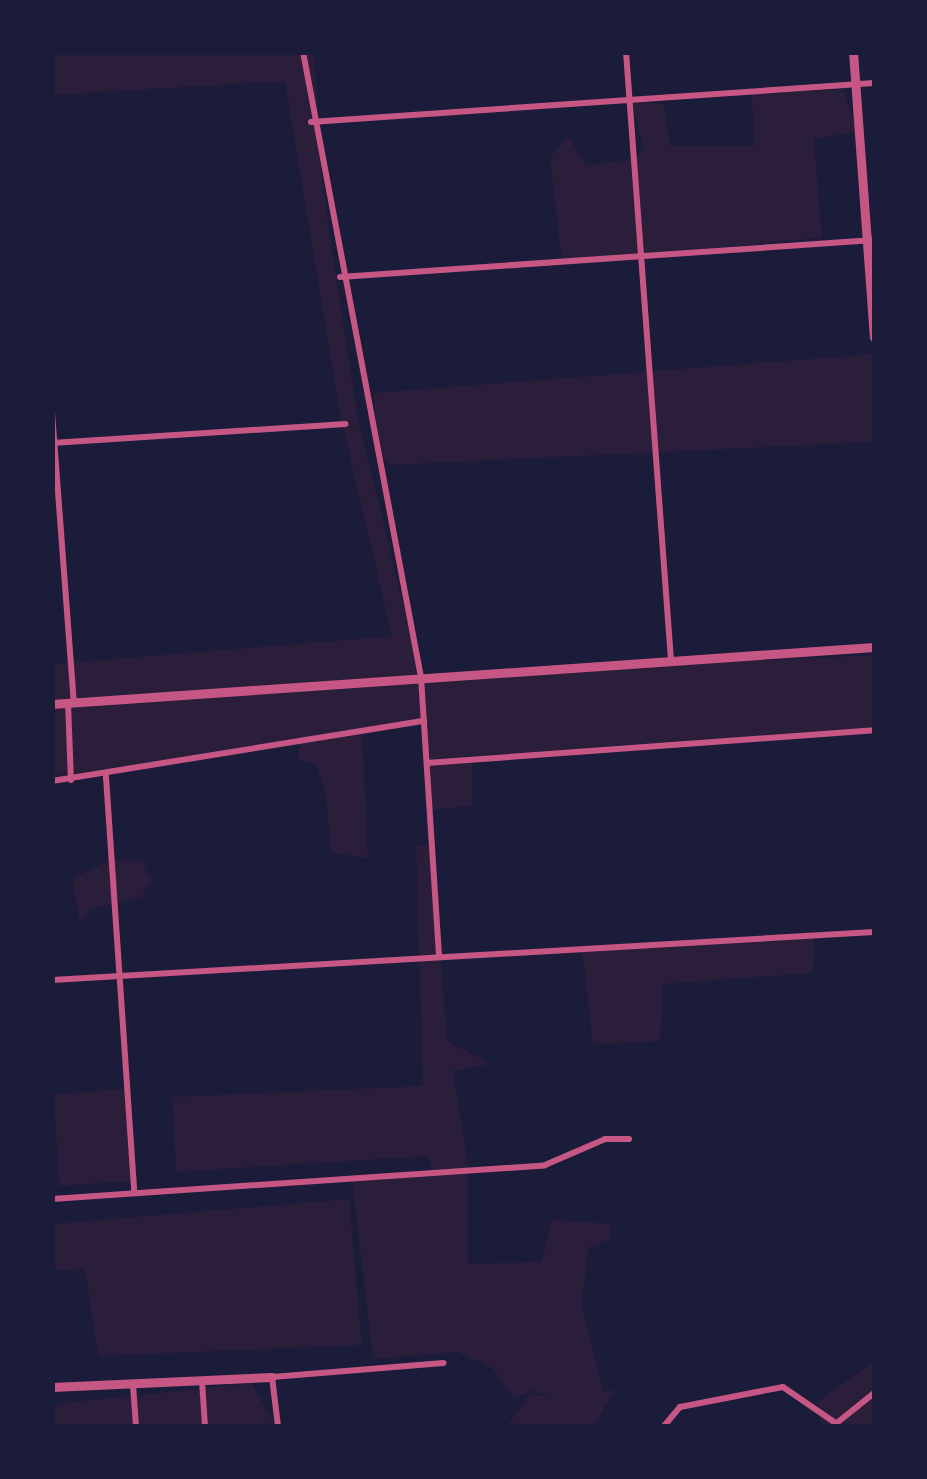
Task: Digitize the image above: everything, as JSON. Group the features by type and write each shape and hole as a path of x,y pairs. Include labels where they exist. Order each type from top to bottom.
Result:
{"street":[{"path":"303,52 311,122 340,277 421,677 440,954"},
{"path":"626,52 644,256 670,660"},
{"path":"853,52 871,240 874,337"},
{"path":"311,122 874,82"},
{"path":"340,277 871,240"},
{"path":"52,412 71,703 71,780"},
{"path":"54,443 345,424"},
{"path":"52,704 874,648"},
{"path":"52,781 106,777 424,721"},
{"path":"427,763 874,730"},
{"path":"106,777 134,1194"},
{"path":"52,980 440,954 874,932"},
{"path":"52,1199 544,1165 605,1139 629,1139"},
{"path":"52,1387 272,1377 442,1363"},
{"path":"272,1377 278,1426"},
{"path":"202,1381 205,1426"},
{"path":"134,1385 136,1426"},
{"path":"664,1426 680,1407 783,1387 835,1425 874,1393"}],"shaded area":[{"path":"53,53 314,53 323,189 358,421 421,676 874,655 874,727 473,760 472,805 430,811 424,721 362,731 368,858 331,853 326,795 316,764 299,759 298,742 53,776 53,664 392,636 340,414 285,81 53,95"},
{"path":"843,90 858,131 814,139 822,238 562,262 550,158 568,136 586,165 636,159 644,147 631,100 664,104 670,146 755,145 751,91"},
{"path":"874,354 874,442 389,465 381,457 373,393"},
{"path":"416,846 432,846 447,1041 491,1064 453,1071 468,1165 468,1264 542,1262 551,1220 611,1224 610,1239 588,1248 582,1304 604,1392 615,1390 594,1426 507,1426 531,1394 551,1397 533,1390 514,1398 493,1369 458,1352 373,1359 352,1178 433,1172 428,1156 176,1172 172,1097 423,1086"},
{"path":"111,860 141,861 152,881 141,897 90,909 80,923 72,879"},
{"path":"814,935 813,973 663,984 660,1041 593,1045 582,947"},
{"path":"127,1089 133,1181 60,1186 53,1094"},
{"path":"349,1199 362,1345 98,1356 85,1269 53,1270 53,1224"},
{"path":"874,1362 874,1426 821,1426 818,1401"},
{"path":"252,1383 275,1426 53,1426 52,1407 65,1403"}]}
